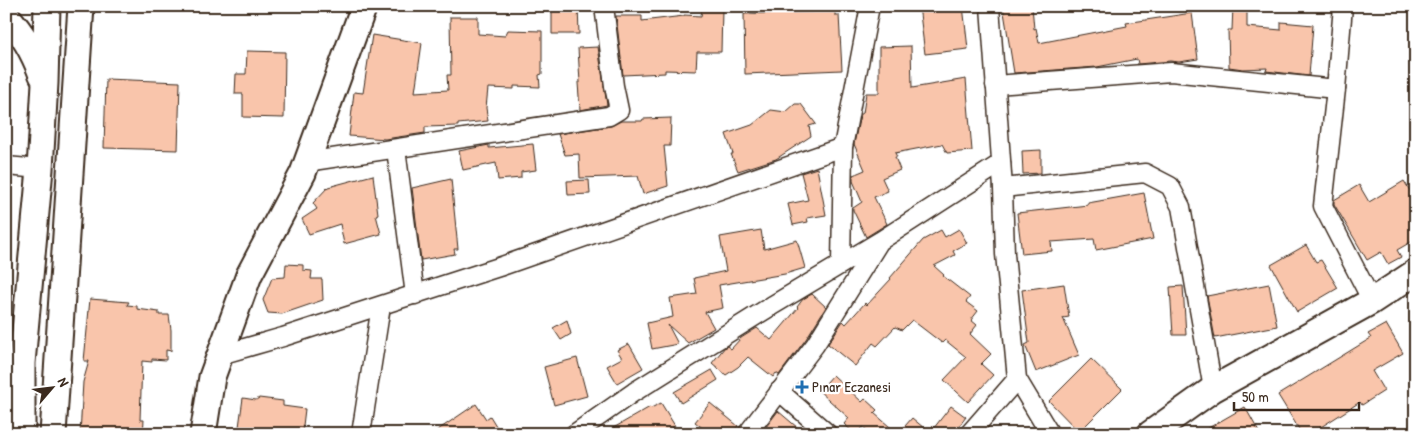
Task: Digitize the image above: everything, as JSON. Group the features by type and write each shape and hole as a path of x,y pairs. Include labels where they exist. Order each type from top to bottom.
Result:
{"main road":[{"path":"22,434 14,363 40,169 47,6"},
{"path":"53,434 82,6"},
{"path":"203,434 212,377 249,275 302,173 364,6"},
{"path":"6,15 20,30 30,46 45,83"},
{"path":"1150,434 1213,389 1372,301 1416,272"}],"street":[{"path":"306,162 609,116 619,110 614,86 604,6"},
{"path":"841,264 842,147 870,6"},
{"path":"990,6 1003,188 1005,254 1017,379 1050,434"},
{"path":"1343,6 1323,206 1372,301"},
{"path":"995,85 1171,72 1336,89"},
{"path":"220,355 283,338 499,268 842,147"},
{"path":"396,149 415,295"},
{"path":"574,434 634,392 880,241 1000,163"},
{"path":"6,166 40,169"},
{"path":"1003,188 1145,173 1170,186 1181,207 1213,389"},
{"path":"747,434 815,345 880,241"},
{"path":"361,434 381,306"},
{"path":"969,434 1017,379"},
{"path":"779,392 828,434"}],"building":[{"path":"552,6 578,6 579,34 552,34"},
{"path":"919,6 963,6 968,49 925,54"},
{"path":"1003,6 1032,6 1034,29 1036,28 1039,43 1127,26 1126,23 1192,13 1198,59 1138,64 1137,59 1097,67 1014,73"},
{"path":"1233,6 1247,6 1247,27 1281,30 1281,22 1313,25 1309,76 1266,71 1267,68 1243,69 1229,67 1228,30 1232,30"},
{"path":"702,8 722,9 721,52 697,52 696,71 665,70 665,73 623,75 616,16 642,16 642,21 684,15 701,16"},
{"path":"835,11 835,15 839,15 842,70 745,74 744,14"},
{"path":"450,17 478,17 478,34 505,36 508,30 542,31 542,74 539,75 540,87 488,88 486,108 488,121 458,124 458,126 425,127 425,133 385,139 349,136 354,92 363,93 372,35 422,43 415,92 448,90 447,75 451,75"},
{"path":"911,46 912,88 966,79 972,151 947,153 942,144 895,153 900,170 882,178 888,191 874,197 887,224 866,237 853,210 862,202 853,181 853,175 865,170 854,144 860,115 863,113 866,93 879,93 879,47"},
{"path":"598,47 607,105 580,110 578,48"},
{"path":"247,51 285,52 284,118 243,117 243,94 235,94 236,74 246,74"},
{"path":"106,79 180,82 178,150 104,148"},
{"path":"795,104 801,104 816,124 809,126 811,136 776,159 738,171 726,134 752,125 771,110 786,112"},
{"path":"671,118 670,146 664,146 668,186 643,194 638,176 580,178 579,154 565,155 558,134 611,126 621,121"},
{"path":"533,144 536,170 521,172 521,178 498,180 496,163 463,170 459,151 489,145 489,148"},
{"path":"1041,150 1041,173 1023,174 1022,151"},
{"path":"817,168 826,215 807,218 808,222 793,225 788,204 808,200 801,173"},
{"path":"373,175 378,214 376,215 381,234 344,244 340,224 309,234 302,219 317,209 313,203 328,187"},
{"path":"451,179 458,249 454,249 455,254 421,260 412,188"},
{"path":"589,180 590,194 568,195 567,181"},
{"path":"1404,181 1416,200 1416,239 1397,250 1401,257 1388,264 1381,252 1367,260 1334,204 1334,200 1359,185 1369,202"},
{"path":"1144,193 1153,239 1096,250 1094,239 1051,242 1052,251 1022,254 1017,213 1088,205 1088,203"},
{"path":"959,229 967,243 953,251 955,255 934,266 943,276 970,297 966,302 978,311 971,320 977,325 970,334 991,354 981,364 993,375 968,402 944,380 966,357 945,340 942,343 912,320 902,330 895,327 877,346 873,343 855,366 828,344 843,321 846,324 865,303 867,305 923,240 941,230 945,237"},
{"path":"761,230 764,249 797,240 805,268 785,274 719,285 723,308 705,312 714,328 688,343 668,325 678,344 652,349 647,323 673,317 670,298 697,294 694,278 726,271 720,237"},
{"path":"1306,245 1316,262 1321,260 1338,288 1297,312 1271,265"},
{"path":"286,264 303,265 303,270 312,271 311,279 322,279 323,300 282,314 268,313 263,300 272,278 285,277"},
{"path":"1064,284 1069,317 1063,318 1079,355 1036,372 1025,345 1029,343 1022,290"},
{"path":"1269,284 1277,326 1215,338 1207,296"},
{"path":"1183,286 1186,335 1173,335 1170,287"},
{"path":"812,294 826,307 806,339 779,375 776,373 773,377 748,357 726,375 712,363 725,347 727,346 731,349 741,338 757,328 771,340 798,308 803,299"},
{"path":"90,299 129,302 127,305 137,306 137,309 159,312 159,315 169,315 171,351 166,350 166,360 152,359 152,362 142,361 140,420 144,420 143,434 80,434 83,382 89,361 84,361"},
{"path":"567,320 571,334 561,340 553,328"},
{"path":"1386,324 1403,353 1372,371 1384,391 1362,405 1360,402 1310,434 1302,434 1278,395 1371,338 1368,334"},
{"path":"629,344 643,368 617,383 607,366 622,358 617,350"},
{"path":"577,358 587,396 554,405 544,367"},
{"path":"1091,359 1122,389 1079,432 1049,401"},
{"path":"712,370 718,380 681,403 674,392"},
{"path":"833,375 862,402 865,399 877,410 874,413 898,434 872,434 863,427 855,434 844,424 849,418 819,391"},
{"path":"243,398 283,401 283,406 305,409 302,434 238,434"},
{"path":"661,403 675,426 662,434 603,434 650,407"},
{"path":"710,403 738,426 731,434 710,434 695,422"},
{"path":"476,404 486,419 490,416 501,434 432,434"},
{"path":"951,406 966,417 953,434 898,434 912,418 930,433"},
{"path":"1245,407 1260,434 1198,434"},
{"path":"778,411 805,434 774,434 766,427"}],"place":[{"name":"Pınar Eczanesi","path":"802,387"}]}
